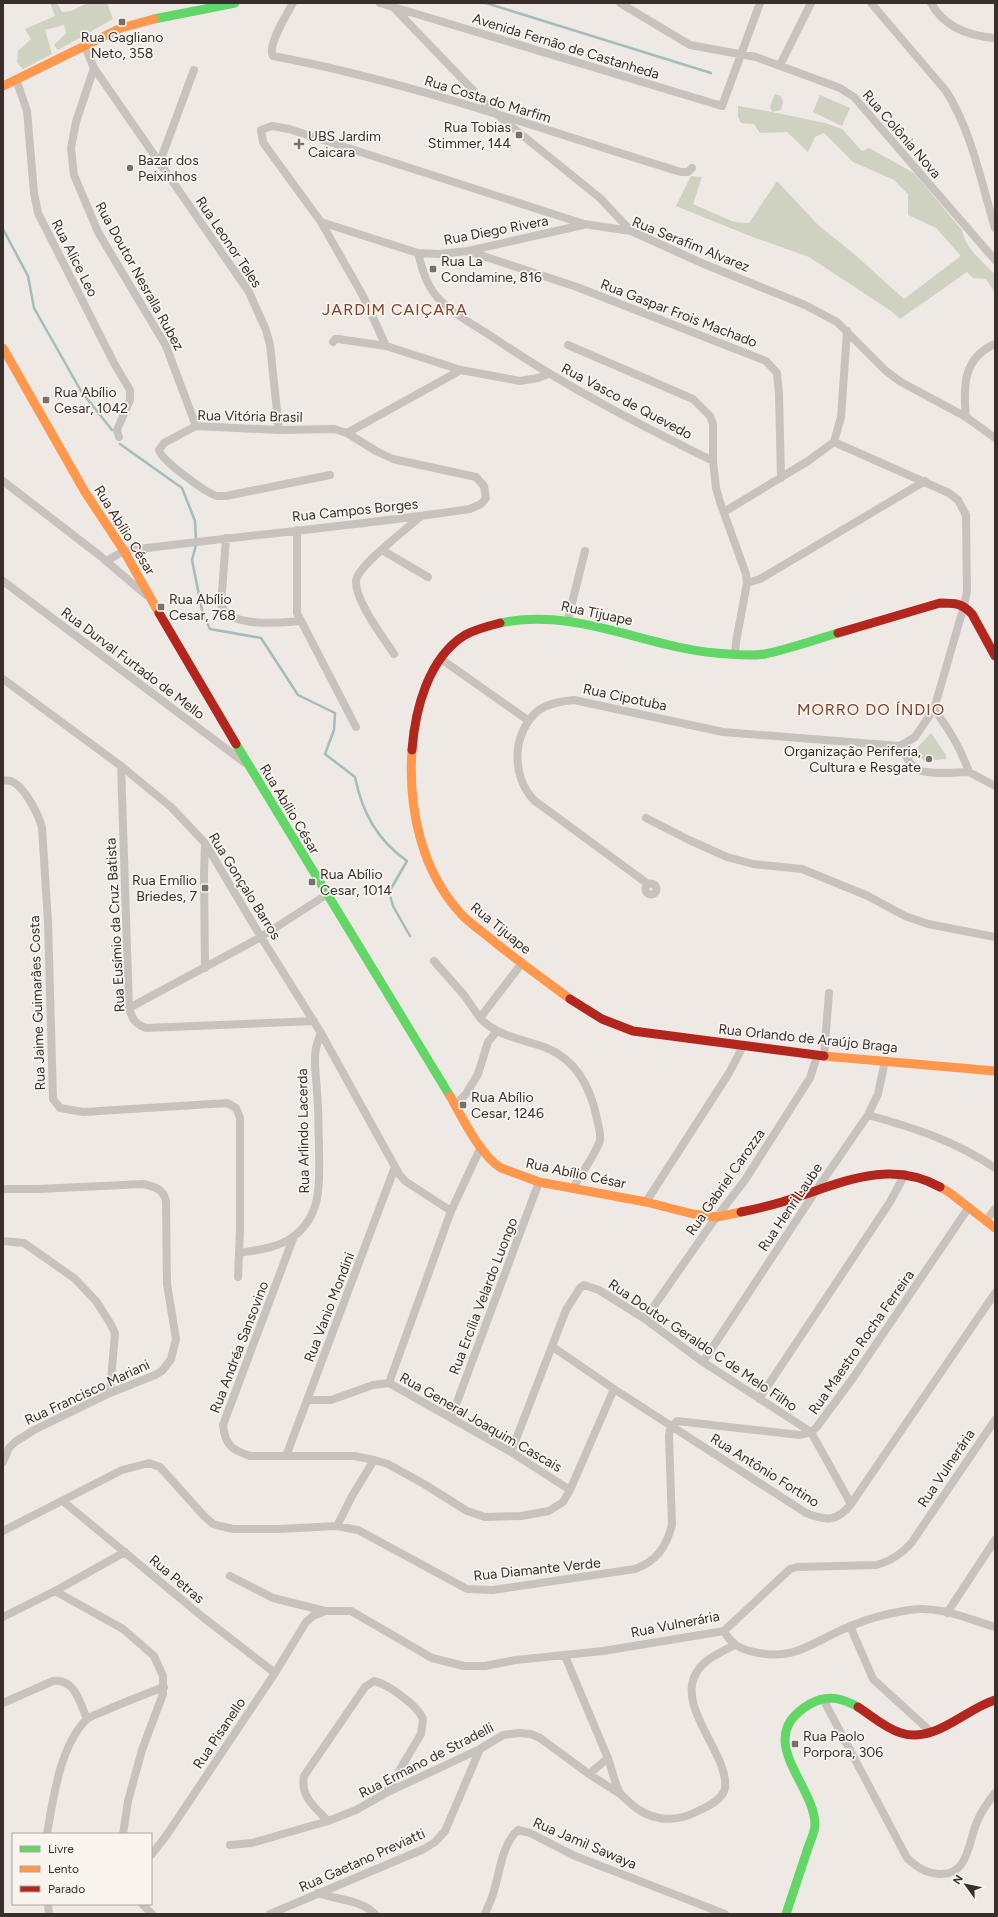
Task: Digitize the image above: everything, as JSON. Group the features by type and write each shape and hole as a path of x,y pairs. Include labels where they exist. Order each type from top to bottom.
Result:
{"street":[{"path":"3,86 40,66 85,47 120,28 146,20 235,3"},
{"name":"Rua Costa do Marfim","path":"292,3 275,36 271,52 273,56 358,74 495,113 681,172 688,172 692,168"},
{"name":"Avenida Fernão de Castanheda","path":"380,3 722,106 742,54"},
{"name":"Rua Colônia Nova","path":"620,3 690,45 742,54 780,65 840,88 854,97 995,260"},
{"path":"742,54 760,3"},
{"path":"780,65 811,3"},
{"path":"871,3 946,91 954,104 972,148 995,228"},
{"path":"931,3 944,20 961,31 972,35 995,38"},
{"path":"393,7 495,113 600,198 632,231"},
{"name":"Rua Leonor Teles","path":"85,47 94,68 249,292 257,308 270,345 279,430"},
{"name":"Rua Doutor Nesralla Rubez","path":"94,68 76,122 71,148 74,175 98,232 166,346 196,426"},
{"path":"159,164 194,70"},
{"name":"Rua Alice Leo","path":"16,79 27,111 34,193 38,213 108,352 130,390 130,400 118,430 120,437"},
{"name":"Rua Serafim Alvarez","path":"321,222 266,148 263,142 261,130 272,126 289,129 584,224 632,231 697,261 805,305 828,316 847,330 886,370 901,382 966,417 995,438"},
{"path":"321,222 363,296 386,346"},
{"name":"Rua Diego Rivera","path":"321,222 418,253 468,251 584,224"},
{"name":"Rua Gaspar Frois Machado","path":"468,251 577,287 766,361 776,373 779,395 781,478"},
{"path":"418,253 423,274 438,298 548,374"},
{"path":"724,512 781,478 823,451 834,442 841,417 847,330"},
{"name":"Rua Vasco de Quevedo","path":"333,342 335,339 338,339 386,346 461,370 520,381 538,378 548,374 713,461"},
{"path":"966,417 964,384 971,363 982,351 995,344"},
{"path":"568,345 693,399 710,416 713,424 713,461 716,488 746,574 747,583 735,655"},
{"name":"Rua Abílio César","path":"3,348 85,492 124,551 248,765 481,1147 496,1165 539,1182 646,1202 692,1214 717,1217 762,1208 798,1197 817,1189 883,1173 905,1174 932,1183 970,1207 995,1228"},
{"path":"347,433 461,370"},
{"name":"Rua Vitória Brasil","path":"330,475 226,496 217,496 208,492 191,479 160,454 159,450 164,443 196,426 279,430 334,429 347,433"},
{"name":"Rua Campos Borges","path":"106,561 124,551 420,516 470,509 485,501 484,486 476,477 393,459 376,451 347,433"},
{"path":"834,442 925,481 949,493 958,500 966,515 966,591 964,606 934,709 915,737 900,746 914,766 919,770 935,772 969,772 995,786"},
{"path":"3,481 106,561 150,598"},
{"path":"747,583 760,579 925,481"},
{"path":"394,654 367,611 356,587 356,579 360,572 382,550 420,516"},
{"path":"297,530 296,610 300,621 356,727"},
{"path":"226,538 221,605 226,614 241,619 258,622 300,621"},
{"path":"382,550 428,577"},
{"path":"568,619 585,551"},
{"name":"Rua Durval Furtado de Mello","path":"3,581 248,765"},
{"name":"Rua Tijuape","path":"618,1027 594,1015 522,963 466,919 457,910 435,874 417,828 410,794 411,757 414,726 426,685 434,667 447,650 463,636 482,627 518,618 545,617 568,619 686,649 735,655 764,654 940,603 952,602 964,606"},
{"path":"964,606 973,616 995,656"},
{"path":"441,659 529,720"},
{"name":"Rua Gonçalo Barros","path":"3,679 121,766 171,807 206,843 261,937 321,1032 395,1167 405,1181 450,1211"},
{"name":"Rua Cipotuba","path":"648,884 529,795 518,774 517,760 519,744 529,720 546,706 560,701 574,700 730,733 900,746"},
{"path":"934,709 954,737 961,750 969,772"},
{"name":"Rua Eusímio da Cruz Batista","path":"121,766 131,1017 135,1022 146,1028 314,1021"},
{"name":"Rua Jaime Guimarães Costa","path":"3,774 23,792 31,804 42,828 48,921 53,1099 60,1108 83,1112 227,1103 236,1108 240,1118 238,1277"},
{"path":"3,780 12,781"},
{"path":"646,818 727,857 753,864 802,869 868,896 916,920 928,924 995,937"},
{"path":"205,968 204,868 206,843"},
{"path":"130,1008 261,937 326,894"},
{"path":"434,961 464,995 480,1018 497,1031 549,1050 566,1060 587,1085 591,1094 600,1132 600,1140 573,1188"},
{"path":"480,1018 522,963"},
{"name":"Rua Gabriel Carozza","path":"645,1319 745,1180 810,1078 821,1056 829,993"},
{"name":"Rua Orlando de Araújo Braga","path":"618,1027 646,1034 742,1048 995,1071"},
{"path":"455,1105 466,1094 478,1074 486,1045 497,1031"},
{"name":"Rua Arlindo Lacerda","path":"239,1253 278,1244 294,1236 313,1212 319,1192 319,1106 314,1050 321,1032"},
{"path":"646,1202 729,1073 742,1048"},
{"name":"Rua Henri Laube","path":"703,1362 817,1189 868,1115 878,1094 885,1061"},
{"path":"868,1115 925,1131 947,1140 995,1168"},
{"path":"388,1383 450,1211 481,1147"},
{"name":"Rua Vanio Mondini","path":"286,1456 395,1167"},
{"path":"758,1399 890,1202 905,1174"},
{"name":"Rua Ercília Velardo Luongo","path":"451,1418 539,1182"},
{"name":"Rua Francisco Mariani","path":"3,1189 38,1190 144,1184 160,1189 164,1193 166,1201 167,1284 176,1339 174,1352 171,1359 162,1371 110,1392 34,1430 15,1442 9,1448 3,1462"},
{"name":"Rua Maestro Rocha Ferreira","path":"672,1426 677,1421 690,1421 774,1433 800,1435 810,1432 820,1424 853,1378 970,1207"},
{"path":"986,1220 995,1208"},
{"name":"Rua Andréa Sansovino","path":"294,1236 223,1425 224,1435 230,1446 238,1452 250,1456 354,1456 388,1464 424,1484 467,1511 484,1517 521,1516 545,1512 556,1507 562,1502 570,1490 614,1389"},
{"path":"3,1241 24,1243 74,1278 96,1300 115,1333 110,1392"},
{"name":"Rua Doutor Geraldo C de Melo Filho","path":"511,1452 553,1347 566,1310 580,1288 584,1286 599,1290 645,1319 703,1362 810,1432 851,1504"},
{"name":"Rua Antônio Fortino","path":"553,1347 614,1389 806,1513 820,1519 829,1519 845,1511 851,1504 995,1293"},
{"name":"Rua General Joaquim Cascais","path":"308,1400 331,1400 373,1385 388,1383 511,1452 570,1490"},
{"name":"Rua Vulnerária","path":"306,1622 313,1616 325,1611 351,1611 432,1658 464,1666 485,1666 516,1660 603,1651 724,1631 790,1569 797,1567 876,1565 884,1563 905,1550 912,1542 995,1420"},
{"name":"Rua Diamante Verde","path":"3,1532 64,1502 122,1470 149,1463 160,1467 213,1524 233,1529 278,1529 337,1526 358,1530 373,1536 451,1582 474,1590 493,1590 635,1569 646,1565 657,1556 669,1539 672,1525 669,1436 672,1426"},
{"path":"337,1526 352,1496 374,1460"},
{"name":"Rua Petras","path":"64,1502 204,1618 275,1673"},
{"path":"947,1612 995,1540"},
{"path":"3,1617 56,1591 125,1552"},
{"path":"230,1576 273,1598 325,1611"},
{"path":"56,1591 122,1629 141,1643 158,1662 163,1676 164,1687 155,1718 142,1750 128,1801 123,1833"},
{"path":"724,1631 735,1645 755,1652 783,1656 798,1652 850,1626 910,1610 924,1608 947,1612 995,1627"},
{"name":"Rua Pisanello","path":"152,1854 166,1836 275,1673 306,1622"},
{"path":"850,1626 873,1679 931,1732"},
{"name":"Rua Ermano de Stradelli","path":"230,1845 252,1843 328,1821 356,1810 386,1793 480,1749 509,1733 532,1734 620,1794 644,1813 654,1818 663,1819 688,1816 717,1800 725,1788 725,1776 696,1710 692,1695 692,1684 700,1668 705,1662 735,1645"},
{"path":"565,1656 608,1758 620,1794"},
{"path":"3,1703 53,1681 66,1681 74,1690 87,1719"},
{"path":"328,1821 305,1795 303,1789 304,1776 365,1687 374,1682 386,1685 417,1710 424,1719 421,1734 386,1793"},
{"path":"47,1833 52,1803 66,1753 76,1733 87,1719 164,1687"},
{"path":"786,1914 815,1826 815,1815 812,1807 791,1764 786,1749 786,1734 789,1723 797,1712 806,1705 823,1699 841,1698 846,1699 885,1726 900,1732 918,1735 931,1732 995,1700"},
{"path":"823,1699 908,1858 920,1869 930,1873 942,1874 952,1873 959,1869 964,1861 977,1821 995,1793"},
{"name":"Rua Gaetano Previatti","path":"270,1914 424,1849 435,1842 445,1831 480,1749"},
{"path":"589,1774 608,1758"},
{"name":"Rua Jamil Sawaya","path":"485,1914 494,1893 502,1860 509,1842 518,1830 530,1833 575,1856 725,1914"},
{"path":"318,1893 333,1899 357,1903 367,1907 375,1914"},
{"path":"143,1905 152,1914"}],"green space":[{"path":"50,3 57,3 62,12 71,11 88,3 107,3 113,19 58,50 54,45 66,33 64,25 45,30 52,54 23,69 17,62 18,51 31,39 25,29 55,16"},
{"path":"775,94 781,96 783,102 781,110 772,112 770,106"},
{"path":"820,95 850,108 842,126 813,112"},
{"path":"738,106 825,123 842,129 862,151 869,148 914,173 962,230 971,249 995,275 995,293 986,279 973,278 967,272 900,319 891,311 809,257 750,236 676,206 691,176 702,177 693,204 734,222 749,223 777,181 818,225 853,253 904,299 961,256 936,228 908,215 908,194 894,180 853,162 824,133 815,137 808,152 787,132 760,133 754,124 741,123 738,117"},
{"path":"931,733 946,755 946,759 924,761 915,750"}],"waterway":[{"path":"486,3 711,73"},
{"path":"3,229 28,276 34,308 81,391 112,430"},
{"path":"120,444 182,488 195,521 196,540"},
{"path":"196,545 192,560 203,615 210,629 261,638 298,695 335,713 334,730 325,754 355,777 362,802 372,824 387,844 407,861 389,892 393,906 410,936"}],"traffic: fast":[{"path":"154,19 235,3"},
{"path":"500,623 529,619 558,620 615,631 671,646 700,651 747,655 761,655 774,652 838,633"},
{"path":"236,744 450,1096"},
{"path":"786,1914 815,1828 812,1809 790,1762 786,1746 786,1731 793,1717 816,1701 834,1698 846,1701 858,1707"}],"traffic: slow":[{"path":"3,86 121,28 154,19"},
{"path":"3,348 85,492 124,551 159,613"},
{"path":"412,750 412,794 420,838 436,879 448,898 462,915 471,923 570,999"},
{"path":"824,1056 995,1071"},
{"path":"450,1096 479,1145 493,1162 501,1168 539,1182 646,1202 693,1214 717,1217 741,1212"},
{"path":"940,1187 995,1228"}],"traffic: jam":[{"path":"838,633 940,603 954,604 965,608 972,614 995,656"},
{"path":"159,613 236,744"},
{"path":"412,750 416,718 420,702 433,671 442,657 452,645 465,635 478,629 500,623"},
{"path":"570,999 602,1019 633,1031 824,1056"},
{"path":"741,1212 776,1204 833,1185 868,1176 886,1174 904,1175 922,1179 940,1187"},
{"path":"858,1707 890,1728 901,1733 914,1735 926,1734 938,1730 972,1710 995,1700"}],"place":[{"name":"Rua Gagliano Neto, 358","path":"122,22"},
{"name":"Rua Tobias Stimmer, 144","path":"519,135"},
{"name":"UBS Jardim Caicara","path":"299,144"},
{"name":"Bazar dos Peixinhos","path":"130,168"},
{"name":"Rua La Condamine, 816","path":"433,269"},
{"name":"Rua Abílio Cesar, 1042","path":"46,400"},
{"name":"Rua Abílio Cesar, 768","path":"161,607"},
{"name":"Organização Periferia, Cultura e Resgate","path":"929,759"},
{"name":"Rua Abílio Cesar, 1014","path":"312,882"},
{"name":"Rua Emílio Briedes, 7","path":"205,888"},
{"name":"Rua Abílio Cesar, 1246","path":"463,1105"},
{"name":"Rua Paolo Porpora, 306","path":"795,1744"}],"district":[{"name":"JARDIM CAIÇARA","path":"395,309"},
{"name":"MORRO DO ÍNDIO","path":"871,709"}]}
